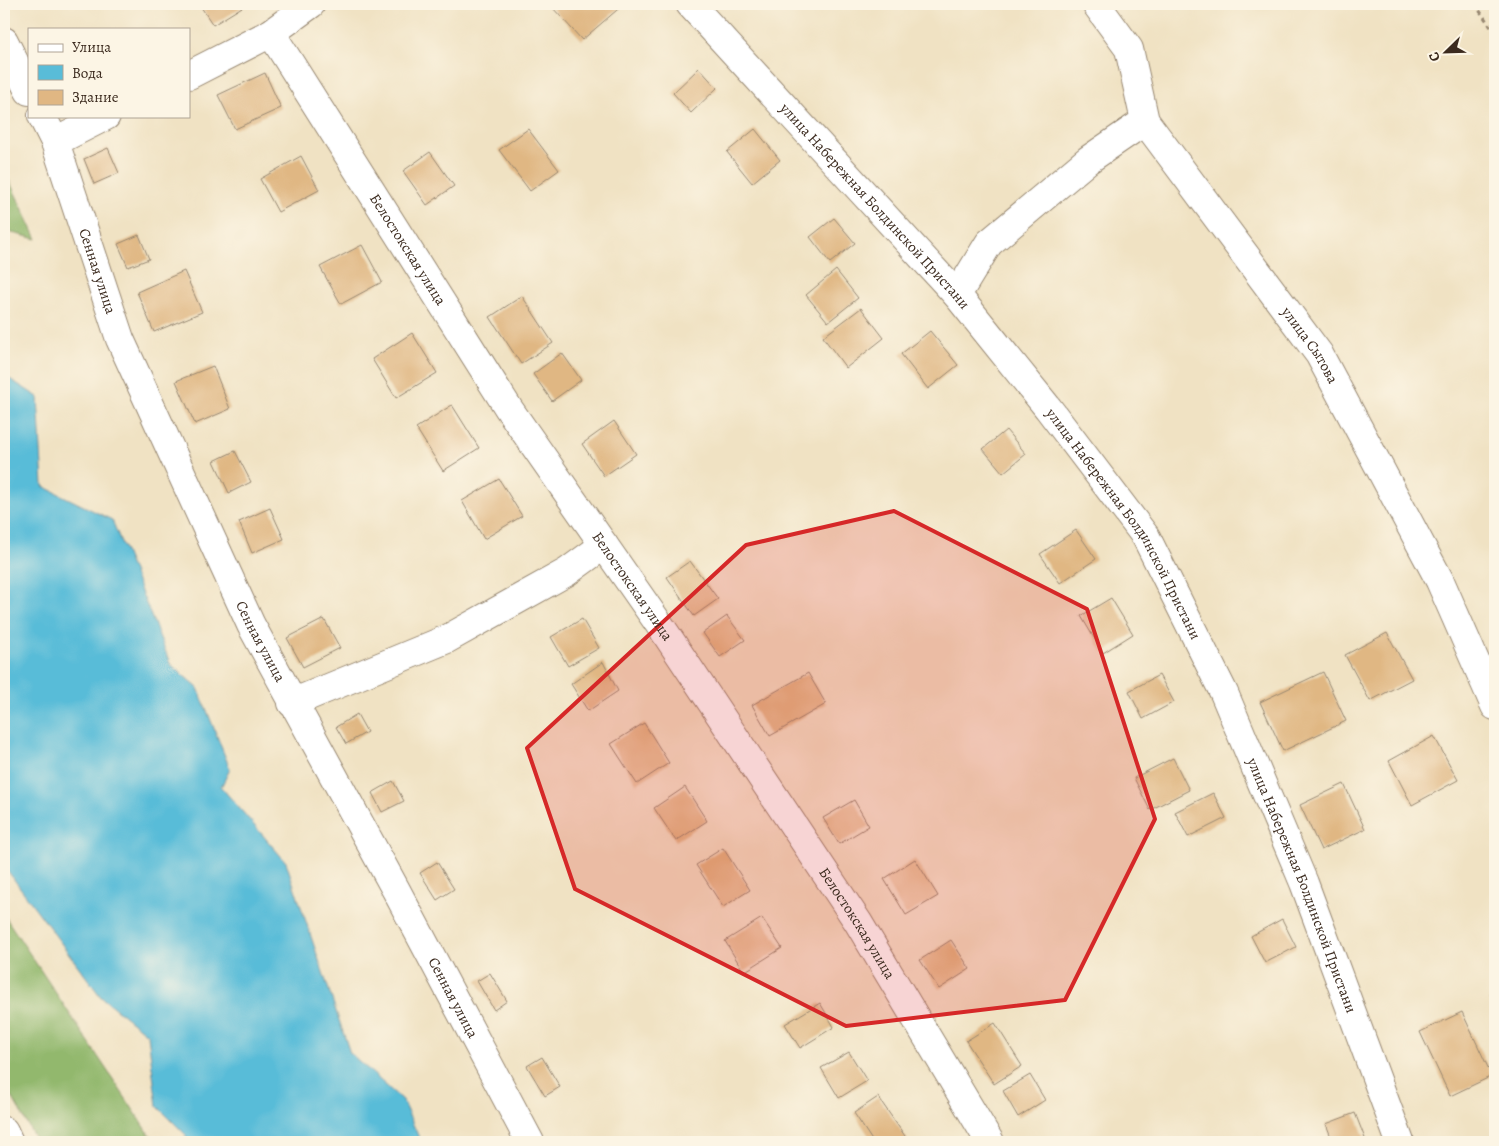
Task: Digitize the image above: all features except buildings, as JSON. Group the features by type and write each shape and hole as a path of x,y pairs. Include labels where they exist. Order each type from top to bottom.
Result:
{"street":[{"path":"190,74 271,33 311,4"},
{"name":"улица Набережная Болдинской Пристани","path":"690,4 957,295 1048,408 1146,537 1224,693 1304,884 1400,1142"},
{"name":"улица Сытова","path":"1096,4 1129,49 1145,120 1319,354 1440,581 1495,706"},
{"name":"Белостокская улица","path":"271,33 509,409 666,634 858,922 990,1142"},
{"path":"4,41 28,89"},
{"name":"Сенная улица","path":"43,118 55,142 120,339 250,625 396,890 530,1142"},
{"path":"55,142 102,118"},
{"path":"957,295 989,243 1088,160 1145,120"},
{"path":"292,703 447,639 567,572 604,545"},
{"path":"4,1131 9,1142"}],"path":[{"path":"1475,4 1495,33"}],"highlighted area":[{"path":"894,511 1087,609 1155,819 1065,1000 846,1026 575,889 527,748 746,545"}],"green space":[{"path":"4,170 37,239 4,231"},
{"path":"4,915 152,1138 149,1142 37,1142 4,1082"}],"water":[{"path":"4,369 5,376 38,397 43,486 112,520 171,665 198,688 230,769 221,787 286,862 350,1053 402,1100 421,1142 182,1142 187,1136 157,1106 148,1035 101,997 7,870 4,854"}]}
